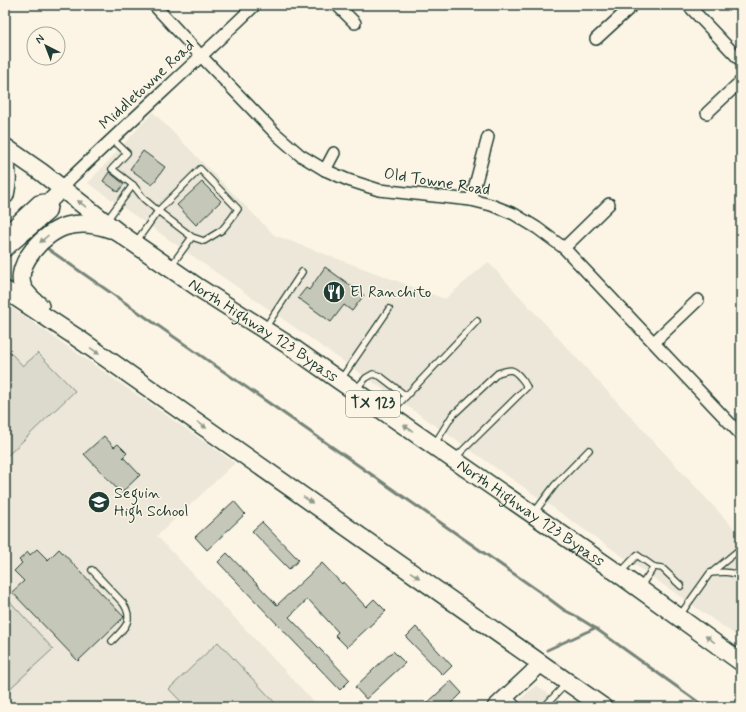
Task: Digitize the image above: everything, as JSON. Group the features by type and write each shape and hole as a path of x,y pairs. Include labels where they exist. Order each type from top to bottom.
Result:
{"main road":[{"name":"North Highway 123 Bypass","path":"5,147 41,172 120,233 170,268 293,348 619,574 741,662"},
{"path":"5,165 8,183 5,196"},
{"path":"76,337 31,298 23,288 21,276 24,265 31,253 40,243 51,233 66,226 91,224 120,233"},
{"path":"5,290 76,337 603,707"}],"street":[{"name":"Old Towne Road","path":"154,5 276,134 300,155 325,170 348,180 379,190 471,200 491,205 514,214 537,228 564,248 741,435"},
{"name":"Middletowne Road","path":"62,188 112,139 202,57 255,5"},
{"path":"337,5 355,23"},
{"path":"596,39 633,5"},
{"path":"688,5 741,61"},
{"path":"707,113 741,82"},
{"path":"471,200 488,137"},
{"path":"325,170 334,153"},
{"path":"5,249 48,212 50,201 62,188"},
{"path":"5,235 39,203 50,201"},
{"path":"564,248 609,204"},
{"path":"654,342 698,300"},
{"path":"495,707 541,664"}],"lane":[{"path":"112,139 127,153 112,170 133,185 144,199 158,211 192,237 204,241 222,230 238,209 200,169 158,211 135,243"},
{"path":"106,222 133,185"},
{"path":"170,268 192,237"},
{"path":"264,330 302,272"},
{"path":"340,381 389,308"},
{"path":"388,414 477,321"},
{"path":"434,446 452,416 498,373 508,370 515,371 526,386 453,459"},
{"path":"355,391 366,378 373,374 380,376 406,396"},
{"path":"532,514 555,485 588,450"},
{"path":"679,617 710,573 741,548"},
{"path":"619,574 623,568 637,555 654,567 662,568 681,586"},
{"path":"639,589 654,567"},
{"path":"92,570 127,609 127,624 112,641"},
{"path":"710,573 725,572 741,577"},
{"path":"544,707 567,682"},
{"path":"508,695 519,707"}],"shaded area":[{"path":"153,112 274,235 445,299 488,262 741,536 741,639 88,183"},
{"name":"Seguin High School","path":"5,303 235,463 157,536 319,707 5,707"},
{"path":"5,347 23,366 38,353 75,391 5,458"},
{"path":"5,596 53,649 5,693"},
{"path":"218,642 279,707 186,707 169,689"},
{"path":"536,685 568,707 512,707"}],"building":[{"path":"143,151 165,167 152,185 130,169"},
{"path":"109,172 124,184 118,192 103,181"},
{"path":"202,182 221,201 196,225 177,205"},
{"name":"El Ranchito","path":"325,267 364,295 352,311 344,305 331,322 298,298 306,288 309,290"},
{"path":"104,436 114,447 118,444 127,453 123,457 140,475 121,493 84,454"},
{"path":"234,501 245,514 207,550 195,537"},
{"path":"262,522 299,560 289,569 252,531"},
{"path":"37,549 48,560 59,549 124,617 78,661 12,592 24,581 14,571 22,563 19,560 28,552 30,555"},
{"path":"227,553 277,605 322,563 342,584 343,582 366,607 374,599 386,611 347,647 335,635 338,632 308,599 289,617 350,680 340,690 218,562"},
{"path":"416,627 452,666 443,675 406,637"},
{"path":"393,651 405,663 366,699 355,687"},
{"path":"451,681 462,693 448,707 423,707"}],"waterway":[{"path":"48,249 564,610 595,628 705,707"},
{"path":"547,650 595,628"}],"place":[{"name":"El Ranchito","path":"334,292"},
{"name":"Seguin High School","path":"99,502"}]}
